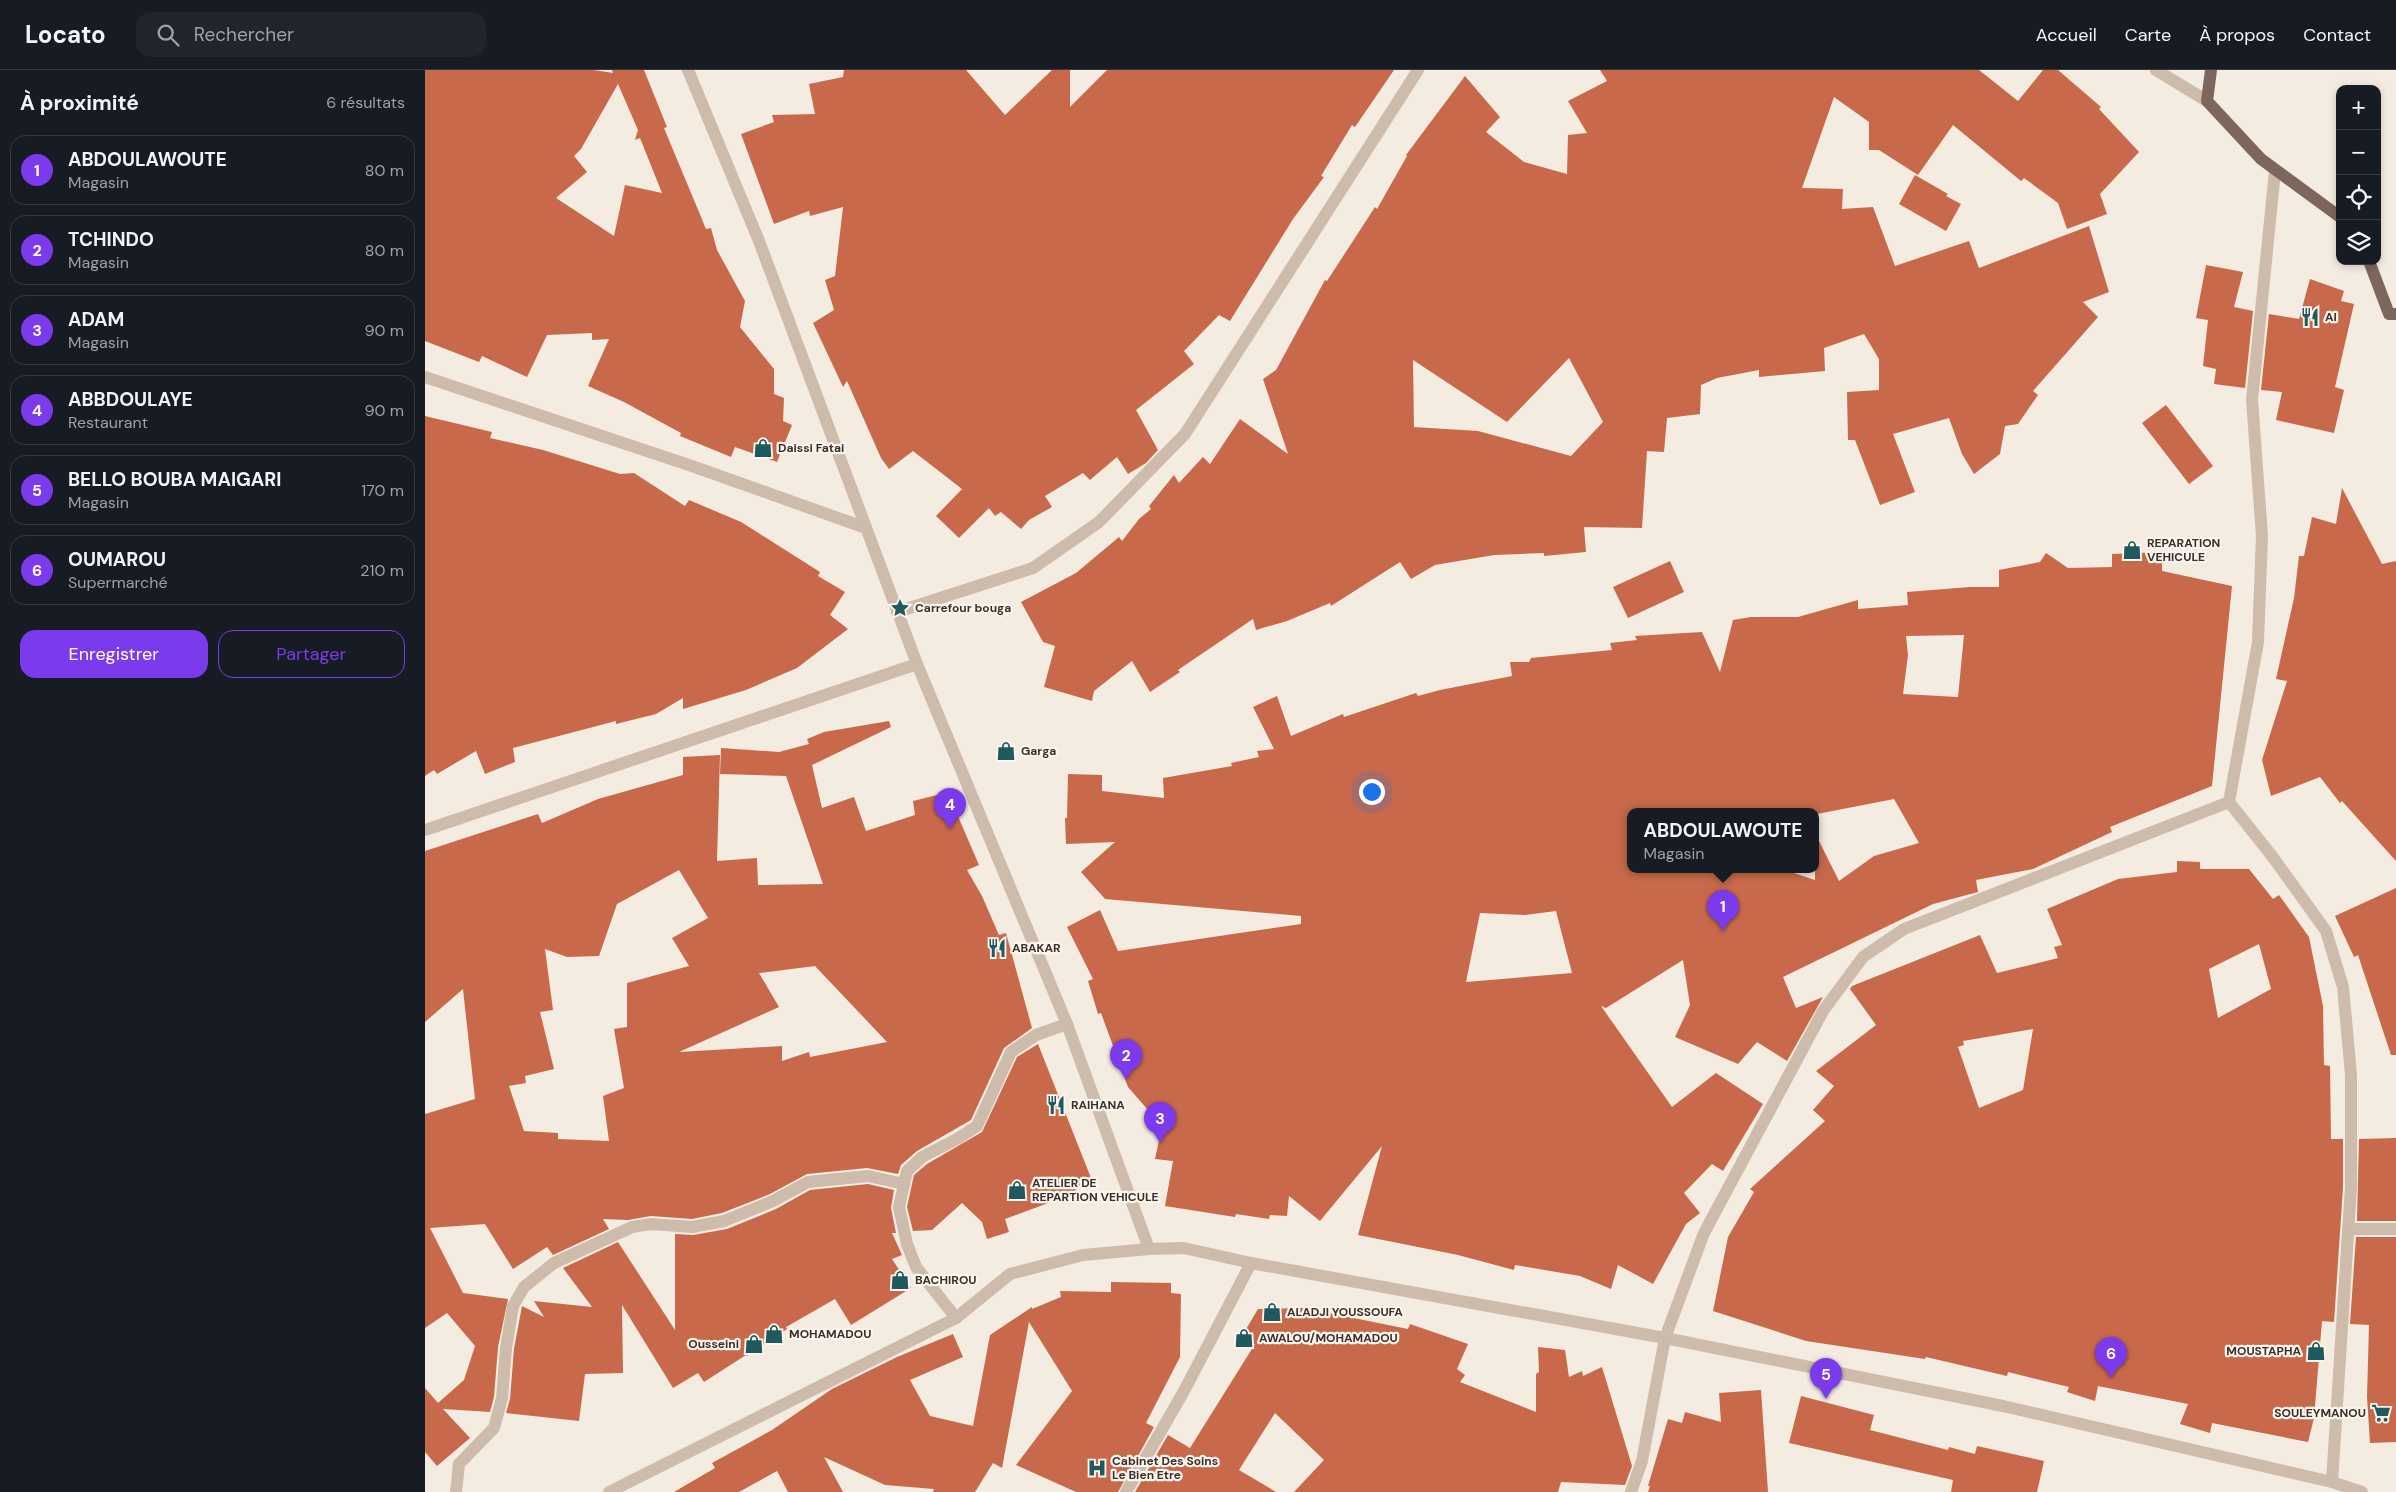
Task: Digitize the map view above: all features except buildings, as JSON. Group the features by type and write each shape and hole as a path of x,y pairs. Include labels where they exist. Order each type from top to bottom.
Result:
{"main road":[{"path":"2211,70 2207,101 2275,171 2336,215"},
{"path":"2371,265 2389,314 2396,314"}],"street":[{"path":"689,70 759,241 917,664 1067,1024 1149,1249"},
{"path":"897,612 1033,568 1099,522 1185,434 1418,70"},
{"path":"2156,70 2207,101"},
{"path":"2275,171 2252,400 2262,536 2258,642 2229,802 2272,856 2326,931 2343,987 2351,1074 2351,1187 2332,1482"},
{"path":"425,377 689,465 866,528"},
{"path":"425,830 917,664"},
{"path":"1631,1492 1642,1461 1665,1338 1704,1232 1823,1011 1863,957 1904,929 2229,802"},
{"path":"956,1318 916,1267 907,1244 899,1207 907,1171 922,1157 957,1139 977,1126 1011,1052 1037,1035 1067,1024"},
{"path":"455,1492 459,1464 494,1428 502,1398 506,1348 513,1306 524,1287 554,1263 633,1226 651,1224 691,1227 724,1221 773,1201 808,1182 868,1176 904,1184"},
{"path":"2348,1228 2396,1229"},
{"path":"609,1492 956,1318 1010,1274 1083,1255 1184,1248 1251,1263 1665,1338 2003,1406 2332,1482 2362,1492"},
{"path":"1126,1492 1184,1392 1251,1263"}],"place":[{"name":"AI","path":"2310,317"},
{"name":"Daissi Fatai","path":"763,448"},
{"name":"REPARATION VEHICULE","path":"2132,550"},
{"name":"Carrefour bouga","path":"900,608"},
{"name":"Garga","path":"1006,751"},
{"name":"ABBDOULAYE","path":"950,829"},
{"name":"ABDOULAWOUTE","path":"1723,931"},
{"name":"ABAKAR","path":"997,948"},
{"name":"TCHINDO","path":"1126,1080"},
{"name":"RAIHANA","path":"1056,1105"},
{"name":"ADAM","path":"1160,1143"},
{"name":"ATELIER DE REPARTION VEHICULE","path":"1017,1190"},
{"name":"BACHIROU","path":"900,1280"},
{"name":"ALADJI YOUSSOUFA","path":"1272,1312"},
{"name":"MOHAMADOU","path":"774,1334"},
{"name":"AWALOU/MOHAMADOU","path":"1244,1338"},
{"name":"Ousseini","path":"754,1344"},
{"name":"MOUSTAPHA","path":"2316,1351"},
{"name":"OUMAROU","path":"2111,1378"},
{"name":"BELLO BOUBA MAIGARI","path":"1826,1399"},
{"name":"SOULEYMANOU","path":"2381,1413"},
{"name":"Cabinet Des Soins Le Bien Etre","path":"1097,1468"}]}
